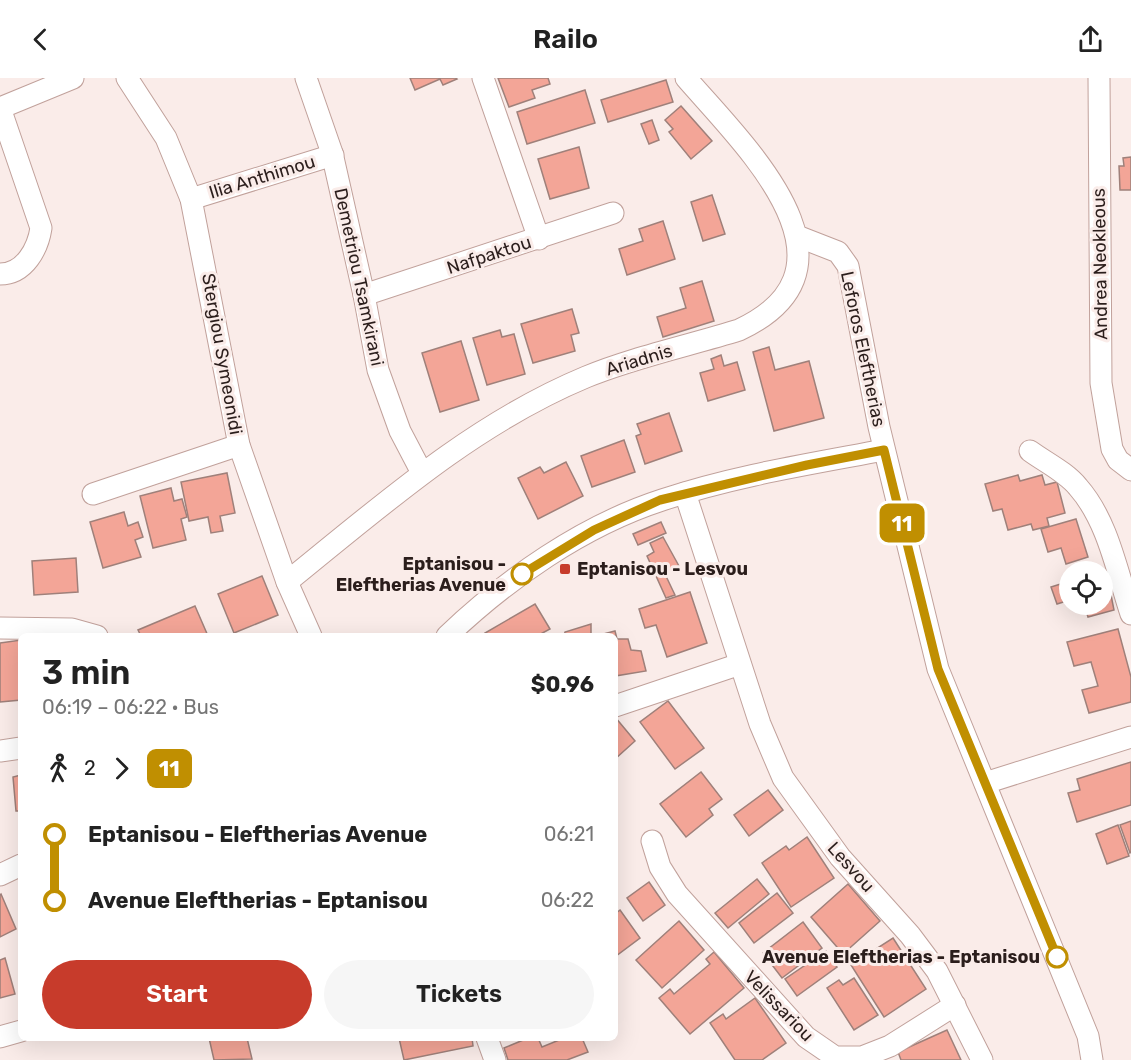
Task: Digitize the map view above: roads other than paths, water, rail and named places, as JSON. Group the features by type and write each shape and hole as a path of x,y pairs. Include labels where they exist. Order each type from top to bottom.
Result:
{"street":[{"path":"0,274 6,274 29,260 38,244 41,228 0,108 73,78"},
{"name":"Stergiou Symeonidi","path":"126,78 166,138 180,165 191,199 239,445 287,582 310,633"},
{"name":"Demetriou Tsamkirani","path":"306,78 332,154 364,295 378,370 400,430 422,473"},
{"path":"483,78 522,244"},
{"name":"Ariadnis","path":"287,582 422,473 487,428 545,396 588,376 739,330 758,321 785,294 793,278 798,252 793,219 775,187 747,148 687,78"},
{"name":"Andrea Neokleous","path":"1099,78 1101,383 1112,449 1118,460 1131,470"},
{"name":"Ilia Anthimou","path":"191,199 332,154"},
{"name":"Nafpaktou","path":"364,295 613,213"},
{"name":"Leforos Eleftherias","path":"797,236 838,252 848,266 884,450 938,669 1088,1036 1092,1060"},
{"path":"93,494 239,445"},
{"path":"450,633 479,606 561,549 626,514 685,493 884,450"},
{"path":"1030,451 1077,485 1093,509 1106,538 1131,614"},
{"name":"Lesvou","path":"685,493 760,724 783,778 840,857 910,934 937,971 982,1060"},
{"path":"0,628 72,629 86,633"},
{"path":"618,705 740,664"},
{"path":"986,783 1131,737"},
{"path":"0,751 18,748"},
{"name":"Velissariou","path":"652,841 660,867 677,894 806,1037 835,1057 862,1057 890,1046 955,1005"},
{"path":"0,875 18,866"},
{"path":"0,1037 18,1032"},
{"path":"488,1041 495,1060"}],"place":[{"name":"Eptanisou - Lesvou","path":"565,569"},
{"name":"Eptanisou - Eleftherias Avenue","path":"522,574"},
{"name":"Avenue Eleftherias - Eptanisou","path":"1057,957"}]}
